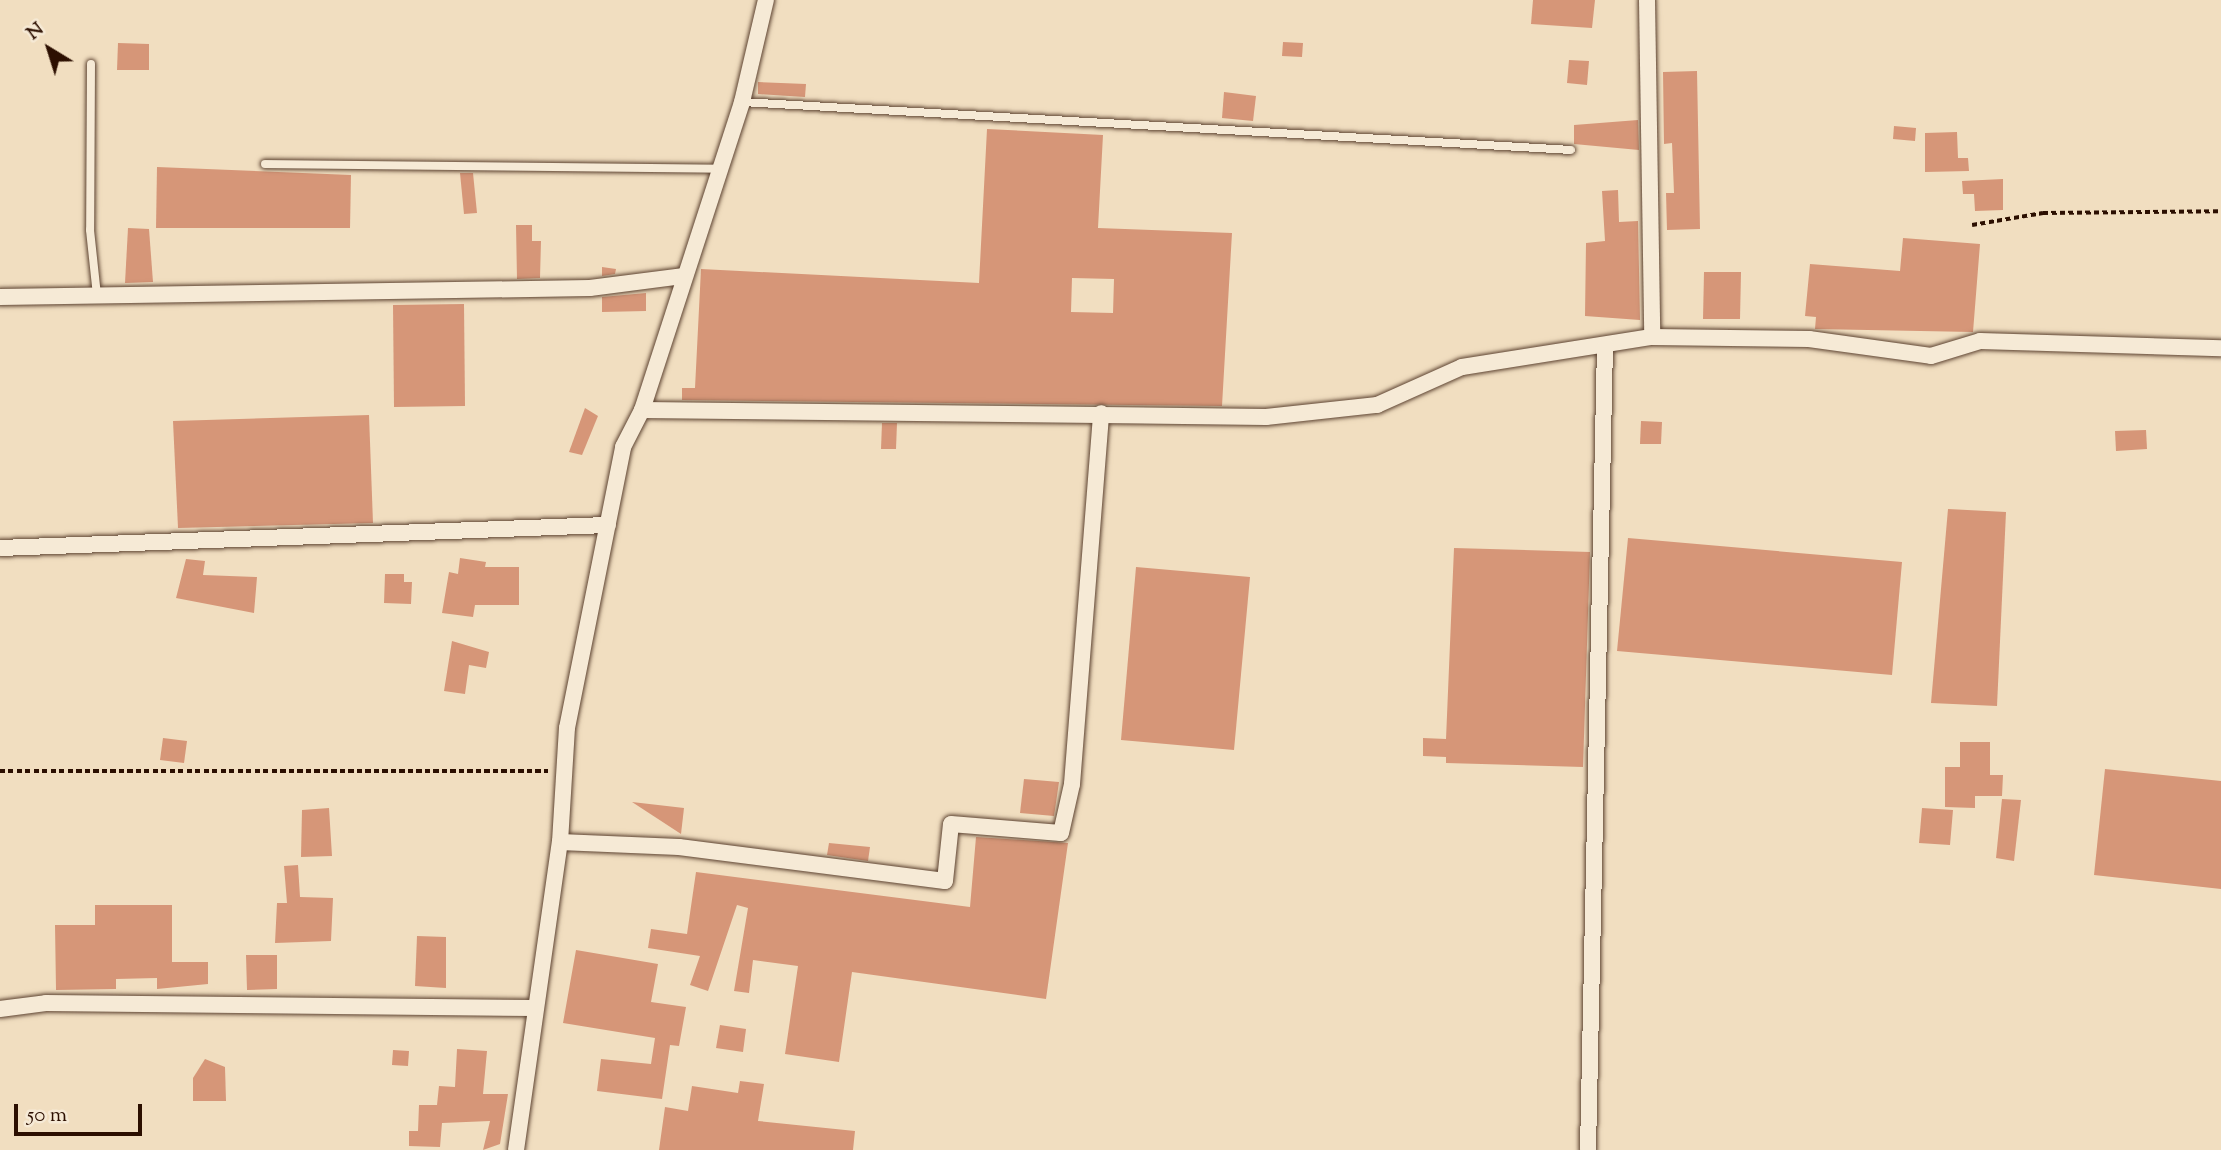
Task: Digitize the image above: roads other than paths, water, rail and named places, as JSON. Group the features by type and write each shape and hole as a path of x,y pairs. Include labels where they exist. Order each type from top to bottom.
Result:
{"street":[{"path":"516,1150 534,1008 560,842 564,771 623,447 642,410 742,102 766,0"},
{"path":"1647,0 1652,337"},
{"path":"0,296 590,288 684,276"},
{"path":"642,410 1101,413 1266,417 1377,405 1462,367 1652,337 1809,340 1931,356 1980,341 2221,348"},
{"path":"1588,1150 1605,346"},
{"path":"560,842 679,847 945,881 951,824 1061,833 1072,784 1101,413"},
{"path":"0,548 608,525"},
{"path":"0,1010 46,1003 534,1008"}],"lane":[{"path":"91,64 90,230 97,295"},
{"path":"742,102 1571,150"},
{"path":"265,164 719,169"}]}
